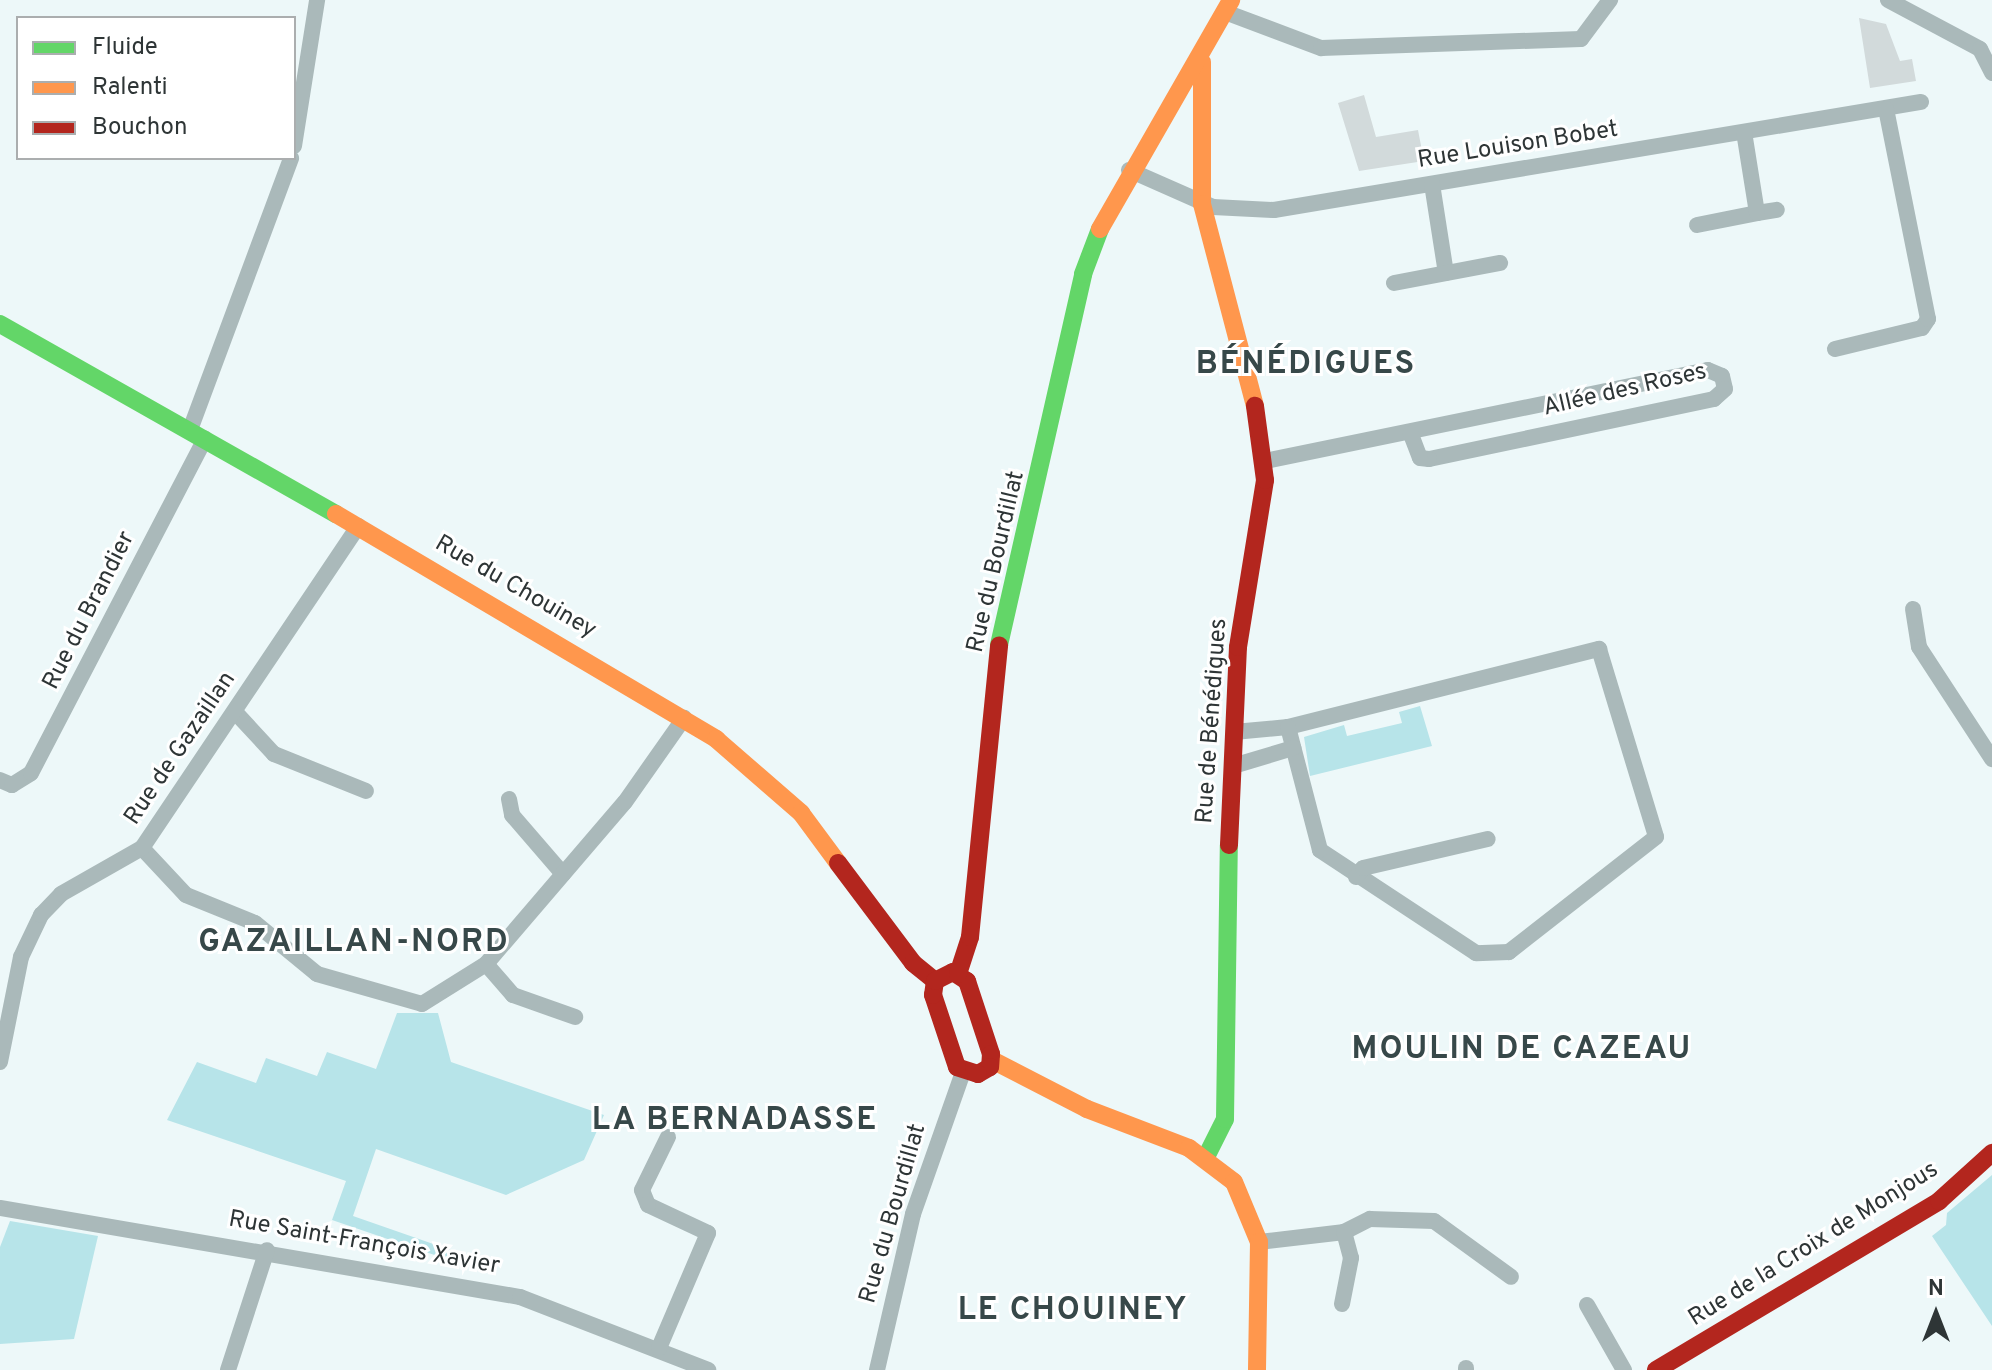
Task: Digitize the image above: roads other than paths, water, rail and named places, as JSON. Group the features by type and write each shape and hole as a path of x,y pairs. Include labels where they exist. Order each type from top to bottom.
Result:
{"street":[{"path":"296,133 317,0"},
{"path":"1228,6 1321,48 1581,39 1594,31 1610,0"},
{"path":"1888,0 1980,49 1992,73"},
{"name":"Rue du Bourdillat","path":"958,974 970,937 1000,639 1083,274 1129,170 1202,62 1228,6"},
{"name":"Rue de Bénédigues","path":"1202,62 1202,204 1250,368 1265,461 1234,732 1223,973 1225,1119 1206,1157"},
{"name":"Rue Louison Bobet","path":"1129,170 1202,204 1274,210 1921,102"},
{"path":"1835,349 1922,328 1928,319 1886,109"},
{"path":"1744,132 1757,213"},
{"name":"Rue du Brandier","path":"0,780 12,785 31,773 198,434 290,160"},
{"path":"1432,184 1446,273"},
{"path":"1697,225 1777,210"},
{"path":"1394,283 1500,263"},
{"name":"Rue du Chouiney","path":"0,324 358,526 684,718 801,813 913,963 935,981"},
{"name":"Allée des Roses","path":"1265,461 1411,434 1708,370 1722,376 1725,389 1714,399 1429,459 1420,458 1411,434"},
{"name":"Rue de Gazaillan","path":"0,1062 21,957 41,915 61,894 142,848 236,713 358,526"},
{"path":"1913,609 1919,647 1992,759"},
{"path":"1234,732 1288,727 1599,649 1655,821 1656,837 1645,852 1492,958 1356,877 1315,840 1288,727"},
{"path":"236,713 274,754 366,791"},
{"path":"142,848 186,895 255,923 333,980 422,1004 486,964 563,874 684,718"},
{"path":"1233,766 1293,748"},
{"path":"509,799 512,815 563,874"},
{"path":"1356,877 1363,868 1488,839"},
{"path":"486,964 513,995 575,1017"},
{"path":"992,1060 984,1071 963,1072 933,995 935,981 958,974 992,1060 1206,1157 1241,1192 1259,1242 1257,1370"},
{"name":"Rue du Bourdillat","path":"878,1369 913,1214 963,1072"},
{"path":"659,1348 708,1233 648,1205 642,1190 668,1137"},
{"name":"Rue de la Croix de Monjous","path":"1656,1370 1939,1201 1992,1153"},
{"name":"Rue Saint-François Xavier","path":"0,1208 267,1250 520,1297 659,1348 708,1370"},
{"path":"1259,1242 1344,1232 1370,1219 1434,1221 1511,1277"},
{"path":"1342,1304 1351,1258 1344,1232"},
{"path":"228,1370 267,1250"},
{"path":"1587,1305 1624,1370"}],"district":[{"name":"BÉNÉDIGUES","path":"1306,365"},
{"name":"GAZAILLAN-NORD","path":"354,943"},
{"name":"MOULIN DE CAZEAU","path":"1522,1050"},
{"name":"LA BERNADASSE","path":"735,1121"},
{"name":"LE CHOUINEY","path":"1073,1311"}]}
